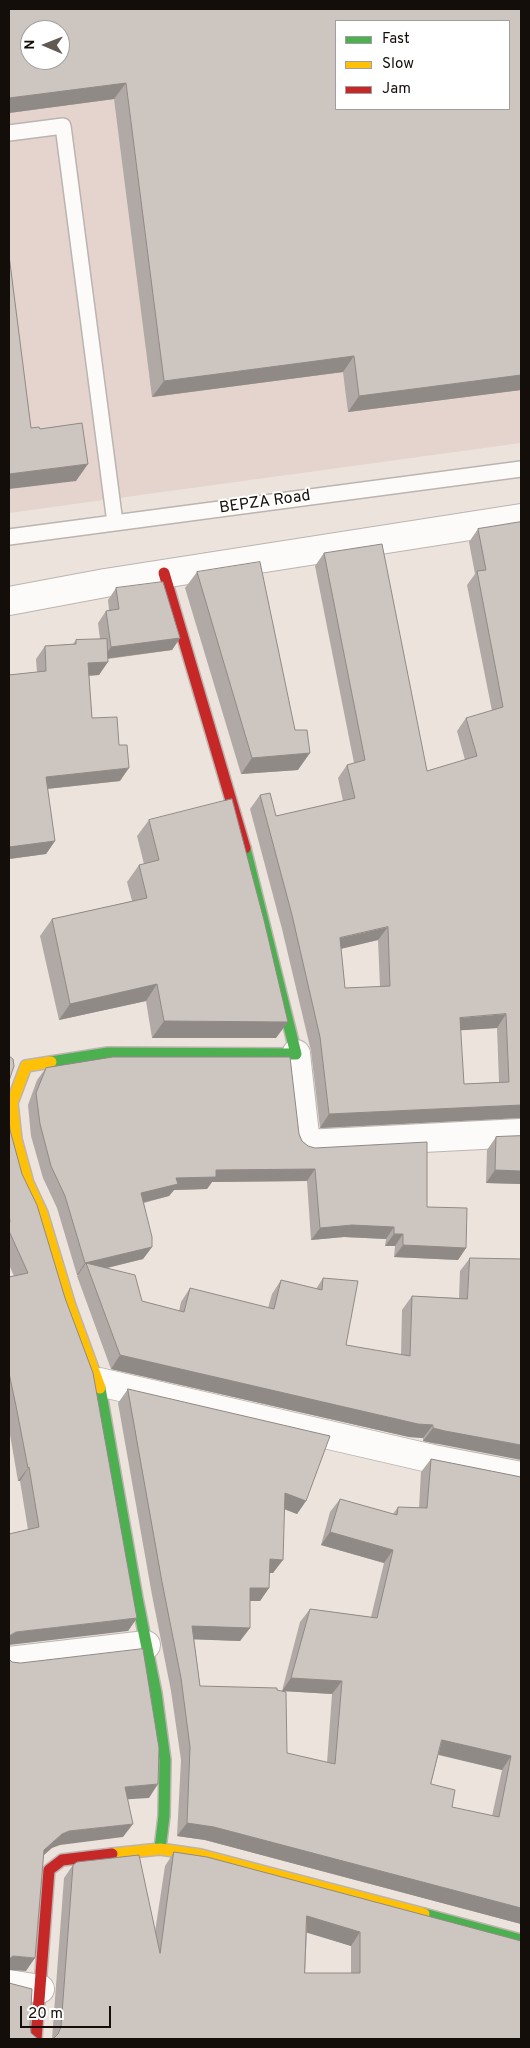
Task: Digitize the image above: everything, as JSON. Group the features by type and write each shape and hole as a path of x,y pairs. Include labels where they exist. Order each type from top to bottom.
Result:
{"street":[{"path":"9,601 164,573 521,518"},
{"path":"164,573 195,672 258,895 296,1054 306,1144 521,1133"},
{"path":"160,1849 164,1816 165,1760 156,1693 99,1382 70,1306 42,1213 28,1183 16,1140 12,1103 18,1062 108,1053 296,1054"},
{"path":"99,1382 433,1459 521,1476"},
{"path":"9,1661 146,1645"},
{"path":"36,2039 50,1870 62,1860 160,1849 201,1856 521,1940"},
{"path":"9,1984 40,1989"}],"lane":[{"path":"9,133 63,126 115,523"},
{"name":"BEPZA Road","path":"9,537 521,469"}],"shaded area":[{"path":"9,9 521,9 521,443 9,513"}],"building":[{"path":"9,9 521,9 521,375 359,396 354,356 164,381 126,83 9,98"},
{"path":"9,255 31,428 39,427 40,429 82,423 88,464 9,474"},
{"path":"521,522 521,1105 329,1114 320,1037 292,915 260,795 270,793 276,816 355,798 347,765 365,760 324,553 382,544 427,771 477,756 466,718 503,707 477,571 486,570 478,529","holes":["388,927 390,986 345,988 340,938","506,1014 509,1082 464,1084 460,1018"]},
{"path":"260,562 295,730 307,730 310,753 252,758 197,572"},
{"path":"163,582 180,638 111,647 106,611 119,609 116,588"},
{"path":"107,639 108,662 88,663 92,718 117,717 119,745 127,745 129,768 46,777 55,841 9,847 9,675 46,671 45,646 76,644 76,640"},
{"path":"232,799 264,920 288,1022 164,1021 157,984 70,1004 52,919 147,898 139,865 159,860 149,820"},
{"path":"9,1056 13,1059 14,1066 9,1081"},
{"path":"113,1057 290,1057 299,1134 302,1141 308,1146 315,1148 427,1142 427,1207 467,1208 466,1248 403,1245 403,1234 394,1234 394,1227 352,1225 320,1228 315,1169 216,1170 216,1177 176,1178 178,1184 141,1193 152,1237 152,1247 85,1263 65,1196 51,1166 40,1124 36,1093 46,1068"},
{"path":"9,1118 10,1130 22,1174 37,1205 65,1298 93,1373 137,1618 16,1632 9,1636 9,1534 39,1527 29,1467 9,1373 9,1277 28,1273 9,1231"},
{"path":"521,1136 521,1171 495,1170 496,1137"},
{"path":"470,1258 521,1259 521,1445 445,1431 433,1428 433,1425 418,1424 120,1355 86,1263 135,1275 142,1301 184,1312 190,1288 274,1309 281,1280 322,1290 323,1278 358,1281 346,1345 410,1356 412,1296 467,1299"},
{"path":"128,1389 330,1436 306,1501 285,1493 283,1560 270,1559 269,1588 250,1588 250,1628 192,1626 200,1686 277,1688 277,1690 286,1692 287,1753 335,1764 342,1681 291,1678 310,1609 377,1618 393,1550 330,1532 340,1499 397,1515 398,1507 427,1508 431,1459 521,1477 521,1908 214,1827 187,1823 190,1747 181,1678","holes":["442,1740 511,1756 499,1817 452,1807 455,1790 431,1784"]},
{"path":"143,1649 159,1748 158,1784 125,1787 133,1824 69,1831 62,1834 44,1850 35,1958 13,1956 9,1959 9,1659 12,1662 20,1663"},
{"path":"174,1852 207,1857 521,1941 521,2039 53,2039 61,2027 73,1865 77,1862 139,1855 160,1953","holes":["307,1916 360,1932 360,1973 305,1973"]},
{"path":"9,1983 32,1989 30,2025 31,2033 38,2039 9,2039"}],"traffic: fast":[{"path":"51,1062 108,1053 296,1054 245,848"},
{"path":"100,1388 137,1598 156,1693 165,1760 164,1816 160,1849"},
{"path":"424,1914 521,1940"}],"traffic: slow":[{"path":"51,1062 26,1066 12,1103 16,1139 28,1183 42,1213 70,1306 100,1388"},
{"path":"112,1854 160,1849 201,1855 424,1914"}],"traffic: jam":[{"path":"164,573 245,848"},
{"path":"36,2039 49,1870 62,1860 112,1854"}]}
